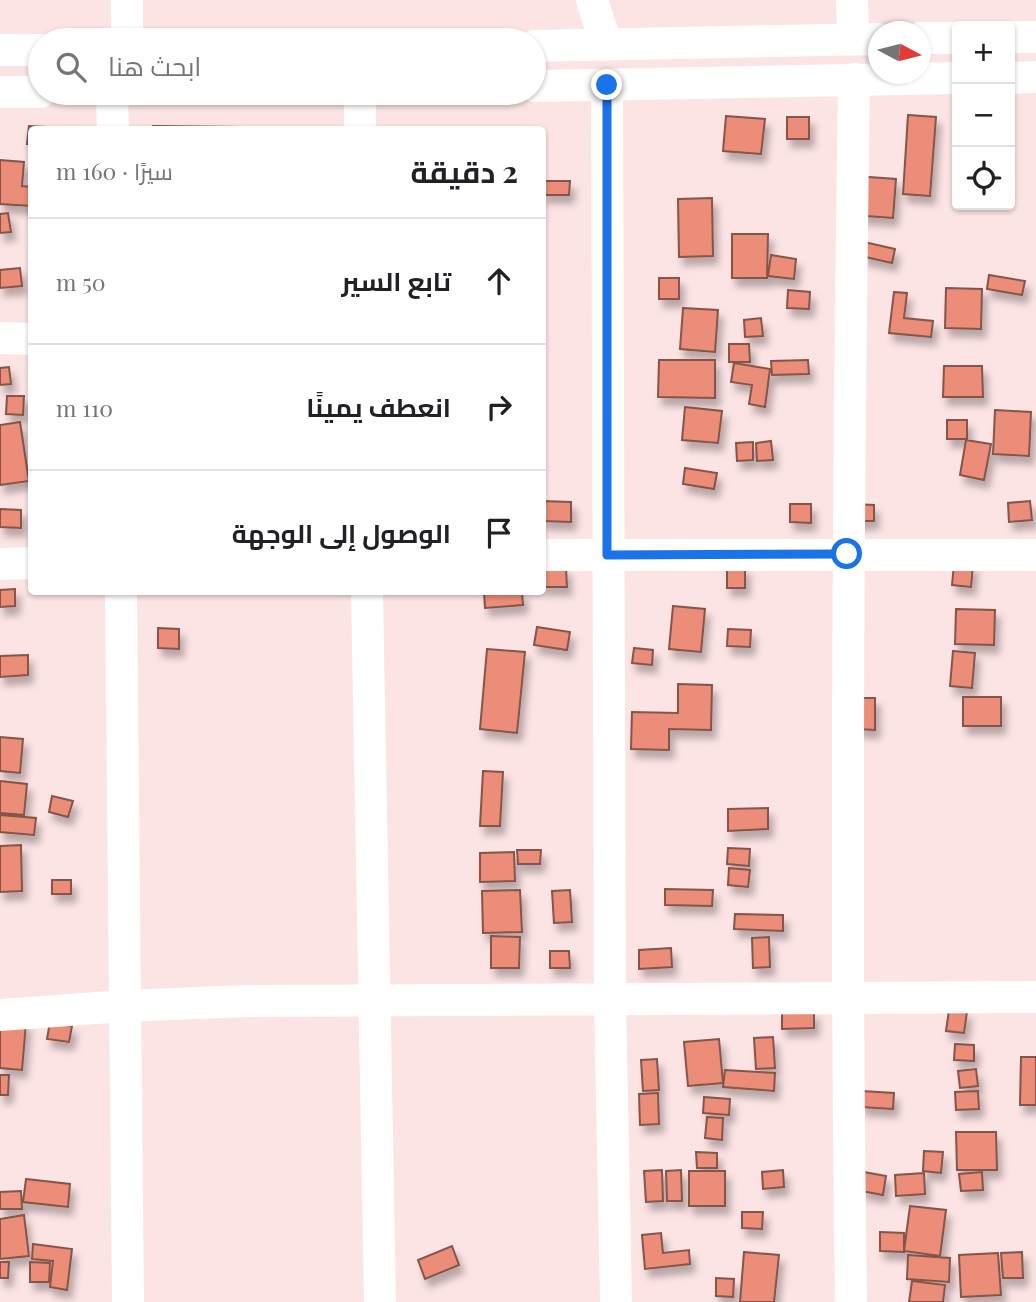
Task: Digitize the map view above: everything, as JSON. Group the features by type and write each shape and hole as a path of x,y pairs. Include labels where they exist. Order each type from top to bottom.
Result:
{"street":[{"path":"127,0 127,28"},
{"path":"592,0 606,45"},
{"path":"546,46 866,39 852,0"},
{"path":"1015,37 1036,37"},
{"path":"931,38 952,38"},
{"path":"0,50 28,50"},
{"path":"1015,78 1036,77"},
{"path":"546,86 952,78"},
{"path":"851,1302 847,999 847,554 854,79"},
{"path":"607,85 610,1000 616,1302"},
{"path":"0,92 28,92"},
{"path":"112,105 113,126"},
{"path":"360,105 360,126"},
{"path":"0,338 28,339"},
{"path":"546,555 1036,555"},
{"path":"0,564 28,563"},
{"path":"121,595 128,1302"},
{"path":"367,595 380,1302"},
{"path":"0,1015 124,1006 376,999 847,999 1036,996"}],"building":[{"path":"908,115 936,117 930,196 903,194"},
{"path":"726,116 765,119 761,154 723,151"},
{"path":"787,117 809,117 809,139 787,139"},
{"path":"0,160 24,162 22,186 28,187 28,206 0,204"},
{"path":"855,176 896,179 893,218 852,215"},
{"path":"546,181 570,181 569,195 546,195"},
{"path":"712,198 713,256 679,257 678,199"},
{"path":"8,213 11,232 0,233 0,214"},
{"path":"732,234 768,234 767,278 732,278"},
{"path":"864,242 895,249 892,263 861,256"},
{"path":"771,255 796,259 794,279 768,276"},
{"path":"20,268 22,286 0,288 0,270"},
{"path":"989,275 1025,281 1022,295 987,289"},
{"path":"659,278 679,278 679,299 659,299"},
{"path":"946,288 982,289 981,329 945,328"},
{"path":"788,290 810,292 809,309 787,308"},
{"path":"894,292 907,293 904,318 933,321 931,337 889,333"},
{"path":"683,308 718,310 715,352 680,349"},
{"path":"761,318 763,336 745,337 744,320"},
{"path":"729,344 749,344 750,362 729,362"},
{"path":"659,360 715,360 715,398 658,397"},
{"path":"808,360 809,374 772,375 771,361"},
{"path":"734,363 770,369 765,407 749,404 752,385 731,382"},
{"path":"944,366 982,366 983,397 943,397"},
{"path":"9,367 11,384 0,385 0,368"},
{"path":"7,396 24,396 23,415 6,414"},
{"path":"685,407 722,411 718,443 682,440"},
{"path":"995,410 1031,412 1029,456 993,454"},
{"path":"947,420 967,420 967,439 947,439"},
{"path":"20,422 28,481 0,485 0,425"},
{"path":"966,440 991,444 984,480 960,475"},
{"path":"771,441 773,460 757,461 756,443"},
{"path":"753,442 753,460 737,461 736,443"},
{"path":"685,468 717,473 714,489 683,484"},
{"path":"546,501 571,502 571,522 546,521"},
{"path":"1030,501 1032,520 1009,522 1008,503"},
{"path":"790,504 811,504 811,523 790,522"},
{"path":"854,504 874,505 874,521 854,521"},
{"path":"0,509 21,510 21,528 0,527"},
{"path":"954,564 973,565 971,587 952,585"},
{"path":"727,567 745,567 745,588 727,588"},
{"path":"546,568 566,568 567,587 546,587"},
{"path":"15,589 15,606 0,607 0,590"},
{"path":"484,595 522,595 523,605 485,608"},
{"path":"673,606 705,609 701,652 669,649"},
{"path":"956,609 995,610 994,645 955,644"},
{"path":"537,627 570,632 567,650 534,645"},
{"path":"158,628 179,629 179,649 158,648"},
{"path":"728,629 751,630 750,647 727,646"},
{"path":"634,648 653,650 652,665 632,663"},
{"path":"487,649 525,652 517,733 480,729"},
{"path":"953,651 975,653 972,688 950,686"},
{"path":"28,655 28,675 0,677 0,656"},
{"path":"678,684 712,685 711,730 669,729 669,750 631,749 632,712 678,713"},
{"path":"963,697 1001,697 1001,726 963,726"},
{"path":"857,698 875,698 875,730 857,729"},
{"path":"0,737 23,739 20,773 0,771"},
{"path":"483,771 503,772 500,826 480,826"},
{"path":"0,781 27,784 24,815 0,813"},
{"path":"52,796 73,801 68,817 49,812"},
{"path":"768,808 768,829 728,831 728,809"},
{"path":"0,815 36,818 34,835 0,832"},
{"path":"21,845 22,891 0,892 0,846"},
{"path":"728,848 750,849 749,866 727,864"},
{"path":"517,850 541,850 540,864 518,864"},
{"path":"514,852 515,881 480,882 480,853"},
{"path":"729,868 750,870 748,887 728,885"},
{"path":"52,880 71,880 71,894 52,894"},
{"path":"665,889 713,890 712,906 665,905"},
{"path":"520,890 522,932 483,933 482,891"},
{"path":"570,890 572,922 554,923 552,891"},
{"path":"735,914 783,915 783,931 734,929"},
{"path":"491,936 520,937 519,968 491,968"},
{"path":"769,937 770,967 753,968 752,938"},
{"path":"671,948 672,967 639,969 639,950"},
{"path":"550,951 569,951 570,968 550,968"},
{"path":"949,1010 967,1012 964,1033 946,1031"},
{"path":"814,1012 814,1028 782,1029 782,1013"},
{"path":"0,1021 26,1023 22,1070 0,1068"},
{"path":"50,1022 72,1026 69,1042 47,1039"},
{"path":"773,1037 775,1068 756,1069 754,1038"},
{"path":"719,1039 723,1083 688,1086 684,1042"},
{"path":"955,1044 974,1045 974,1061 954,1060"},
{"path":"1021,1057 1036,1057 1036,1105 1020,1105"},
{"path":"657,1059 659,1090 643,1091 641,1060"},
{"path":"976,1069 978,1086 960,1088 958,1071"},
{"path":"725,1070 775,1073 774,1091 723,1087"},
{"path":"0,1075 9,1075 8,1095 0,1095"},
{"path":"862,1091 894,1093 893,1109 861,1107"},
{"path":"978,1091 979,1109 956,1110 955,1092"},
{"path":"658,1093 659,1124 640,1125 639,1094"},
{"path":"704,1097 730,1099 729,1115 703,1113"},
{"path":"707,1117 723,1118 722,1140 705,1138"},
{"path":"956,1132 996,1132 997,1170 957,1170"},
{"path":"924,1151 943,1152 941,1173 923,1171"},
{"path":"696,1152 717,1153 717,1168 697,1168"},
{"path":"662,1170 663,1201 646,1202 644,1171"},
{"path":"681,1170 682,1201 667,1201 666,1171"},
{"path":"783,1170 784,1187 763,1189 762,1172"},
{"path":"689,1171 725,1171 725,1206 689,1206"},
{"path":"864,1172 886,1176 883,1195 861,1191"},
{"path":"982,1172 983,1190 961,1191 959,1174"},
{"path":"924,1173 925,1194 896,1196 895,1175"},
{"path":"26,1179 70,1184 68,1207 23,1202"},
{"path":"21,1191 22,1209 0,1209 0,1192"},
{"path":"910,1206 946,1210 940,1256 904,1251"},
{"path":"742,1212 763,1212 762,1229 742,1228"},
{"path":"24,1215 29,1256 0,1259 0,1219"},
{"path":"880,1232 904,1233 904,1252 880,1251"},
{"path":"661,1233 663,1253 689,1250 690,1264 645,1269 642,1235"},
{"path":"33,1244 72,1249 67,1290 50,1287 53,1261 32,1259"},
{"path":"452,1246 459,1265 425,1279 418,1260"},
{"path":"744,1252 779,1255 774,1302 740,1302"},
{"path":"1022,1252 1023,1278 1003,1278 1001,1253"},
{"path":"998,1253 1001,1295 961,1297 959,1255"},
{"path":"908,1255 950,1258 949,1282 907,1279"},
{"path":"0,1262 9,1262 8,1278 0,1278"},
{"path":"30,1262 50,1263 49,1282 30,1282"},
{"path":"716,1278 734,1279 733,1297 716,1296"},
{"path":"912,1281 945,1285 943,1302 909,1302"}],"route":[{"path":"607,85 607,555 847,554"}]}
